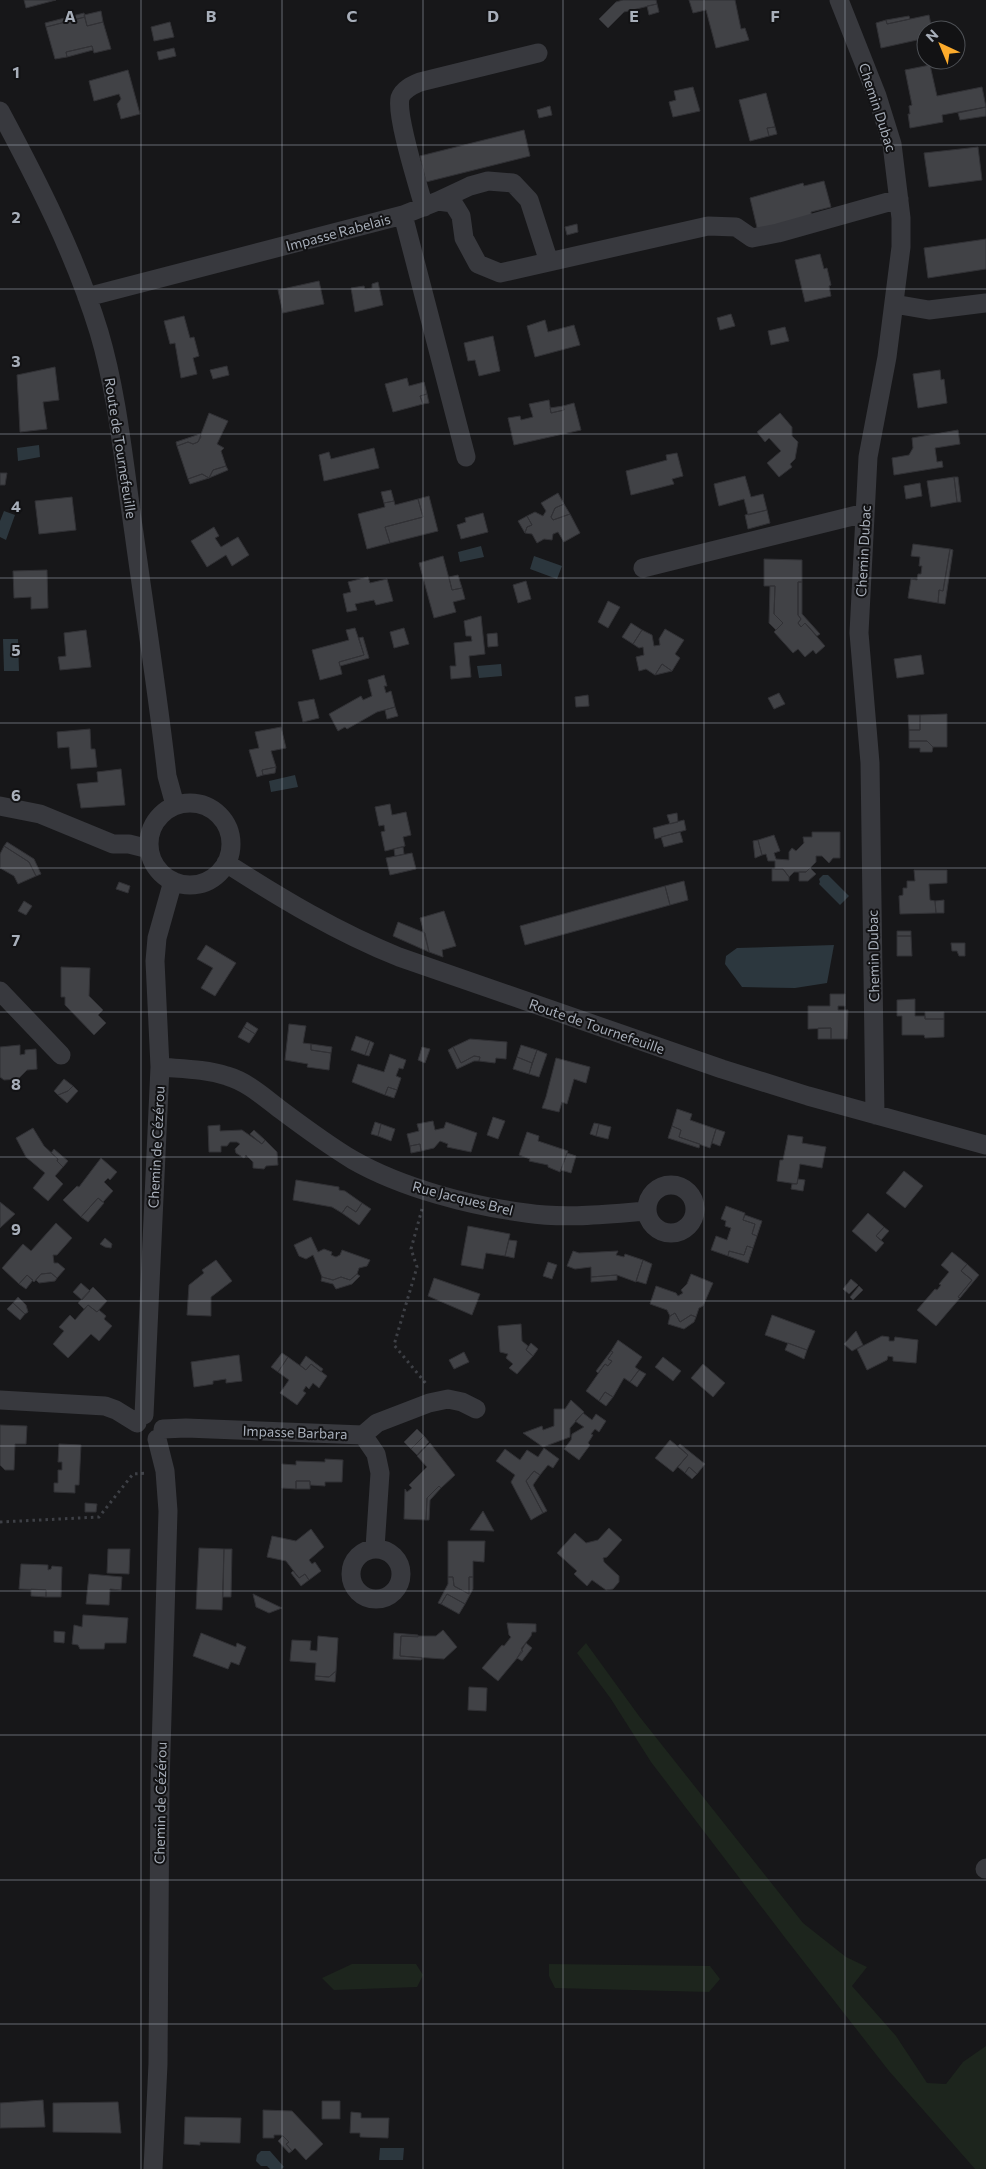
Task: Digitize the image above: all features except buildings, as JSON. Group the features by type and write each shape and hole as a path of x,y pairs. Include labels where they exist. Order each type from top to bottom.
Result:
{"street":[{"name":"Chemin Dubac","path":"839,0 877,96 892,144 902,218 901,247 888,357 868,457 859,632 870,763 875,1115"},
{"path":"431,204 400,114 400,96 408,87 420,82 538,53"},
{"name":"Route de Tournefeuille","path":"0,111 48,204 88,297 108,370 121,442 167,776 175,805"},
{"path":"403,215 470,186 488,181 513,183 529,200 550,262"},
{"path":"431,204 452,203 461,216 464,238 478,264 500,274 708,226 736,227 752,238 778,233 899,199"},
{"name":"Impasse Rabelais","path":"88,297 403,215 466,457"},
{"path":"894,304 928,310 986,303"},
{"path":"643,568 866,513"},
{"path":"192,802 211,808 222,818 226,825 231,841 226,863 220,871 202,883 187,885 167,878 157,869 148,849 153,825 161,814 175,805 192,802"},
{"path":"0,806 40,814 113,844 129,844 148,849"},
{"name":"Route de Tournefeuille","path":"226,863 318,920 362,942 399,957 722,1069 875,1115 986,1145"},
{"name":"Chemin de Cézérou","path":"141,1419 160,1067 155,961 157,938 173,881"},
{"path":"0,991 61,1055"},
{"name":"Rue Jacques Brel","path":"160,1067 202,1070 229,1076 248,1086 302,1126 354,1160 419,1189 483,1206 527,1214 597,1215 647,1211"},
{"name":"Impasse Barbara","path":"160,1434 206,1429 363,1436 377,1423 429,1403 448,1399 462,1402 476,1409"},
{"path":"0,1400 106,1406 141,1419 137,1432 143,1439 152,1441 160,1434"},
{"name":"Chemin de Cézérou","path":"153,2169 158,2064 160,1784 168,1511 160,1434"},
{"path":"363,1436 376,1454 380,1473 375,1548"}],"path":[{"path":"428,1191 411,1250 417,1267 394,1345 428,1386 429,1403"},
{"path":"0,1522 99,1517 133,1474 165,1471"}],"shaded area":[{"path":"39,445 40,457 18,461 17,448"},
{"path":"4,511 15,515 6,540 0,537 0,521"},
{"path":"481,546 484,557 460,562 458,552"},
{"path":"534,556 562,566 557,579 530,569"},
{"path":"3,639 18,639 19,671 4,671"},
{"path":"501,664 502,676 479,678 477,666"},
{"path":"295,775 298,787 271,792 269,781"},
{"path":"823,875 828,875 849,896 840,905 819,884 819,879"},
{"path":"834,945 827,983 795,988 742,987 725,964 726,956 737,948"},
{"path":"586,1643 639,1716 803,1923 846,1957 867,1967 852,1986 896,2036 927,2083 946,2084 963,2062 986,2046 986,2169 975,2169 889,2071 651,1762 611,1699 577,1653"},
{"path":"352,1964 416,1964 423,1975 417,1987 334,1990 322,1978"},
{"path":"549,1964 710,1966 720,1979 709,1992 555,1988 549,1976"},
{"path":"380,2148 404,2148 403,2160 379,2160"},
{"path":"261,2151 270,2151 284,2167 281,2169 270,2169 267,2166 261,2166 256,2161 257,2155"}]}
